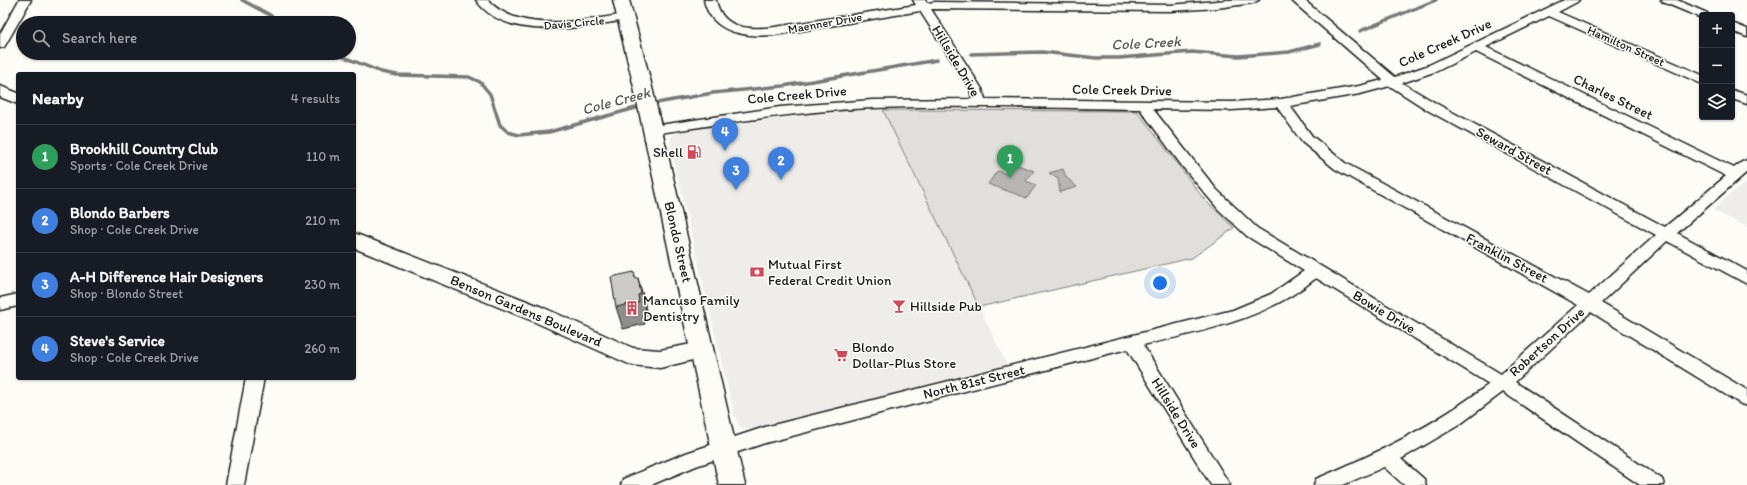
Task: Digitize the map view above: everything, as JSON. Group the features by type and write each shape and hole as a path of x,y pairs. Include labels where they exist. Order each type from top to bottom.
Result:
{"main road":[{"name":"Blondo Street","path":"621,0 645,93 732,485"}],"street":[{"path":"0,44 25,0"},
{"name":"Davis Circle","path":"482,0 488,8 501,16 535,25 564,26 626,17"},
{"name":"Maenner Drive","path":"710,0 716,16 728,26 751,32 779,30 921,3 939,5 1045,3 1217,5 1253,0"},
{"name":"Seward Street","path":"1297,0 1393,81 1434,108 1747,278"},
{"name":"Cole Creek Drive","path":"651,124 814,108 877,104 980,102 1232,106 1281,103 1340,94 1393,81 1433,68 1573,0"},
{"path":"1667,0 1699,13"},
{"name":"Hillside Drive","path":"921,3 976,89 980,102"},
{"name":"Hamilton Street","path":"1549,12 1699,79"},
{"path":"1735,28 1747,33"},
{"name":"Charles Street","path":"1476,47 1736,175"},
{"path":"0,91 16,98"},
{"path":"1735,95 1747,100"},
{"name":"Franklin Street","path":"1281,103 1307,139 1340,166 1590,304 1747,399"},
{"name":"Bowie Drive","path":"1144,105 1165,135 1222,206 1252,232 1314,271 1502,383 1655,485"},
{"name":"Robertson Drive","path":"1323,485 1386,457 1443,425 1502,383 1666,234 1747,165"},
{"name":"Benson Gardens Boulevard","path":"356,241 534,312 631,356 660,359 702,350"},
{"name":"North 81st Street","path":"630,485 675,466 765,435 1233,316 1254,309 1285,294 1314,271"},
{"path":"0,304 16,300"},
{"name":"Hillside Drive","path":"1131,341 1221,485"},
{"path":"235,485 255,380"},
{"path":"1386,457 1417,485"}],"shaded area":[{"path":"883,110 1007,365 754,430 743,429 739,426 734,414 670,144 671,137 680,131 711,125 814,113"},
{"path":"883,110 1137,111 1204,199 1234,228 1192,258 979,307"},
{"path":"1015,164 1034,171 1026,181 1036,185 1027,198 988,184 997,171 1007,174"},
{"path":"1063,169 1066,177 1077,187 1060,192 1058,179 1049,173"},
{"path":"1747,183 1747,227 1713,210 1735,190"}],"building":[{"path":"634,272 635,278 638,278 641,294 638,295 639,302 616,307 611,277"}],"waterway":[{"name":"Cole Creek","path":"242,0 271,16"},
{"name":"Cole Creek","path":"1360,31 1436,0"},
{"name":"Cole Creek","path":"971,54 1042,52 1096,58 1119,58 1192,52 1238,56 1289,52 1320,44"},
{"name":"Cole Creek","path":"351,60 381,72 397,75 469,77 480,82 490,94 500,125 508,132 519,135 549,132 643,106"},
{"name":"Cole Creek","path":"651,104 713,93 783,86 937,60"}],"place":[{"name":"Steve's Service","path":"725,151"},
{"name":"Shell","path":"694,152"},
{"name":"Brookhill Country Club","path":"1010,178"},
{"name":"Blondo Barbers","path":"781,180"},
{"name":"A-H Difference Hair Designers","path":"736,190"},
{"name":"Mutual First Federal Credit Union","path":"757,272"},
{"name":"Hillside Pub","path":"899,306"},
{"name":"Mancuso Family Dentistry","path":"632,308"},
{"name":"Blondo Dollar-Plus Store","path":"841,355"}]}
